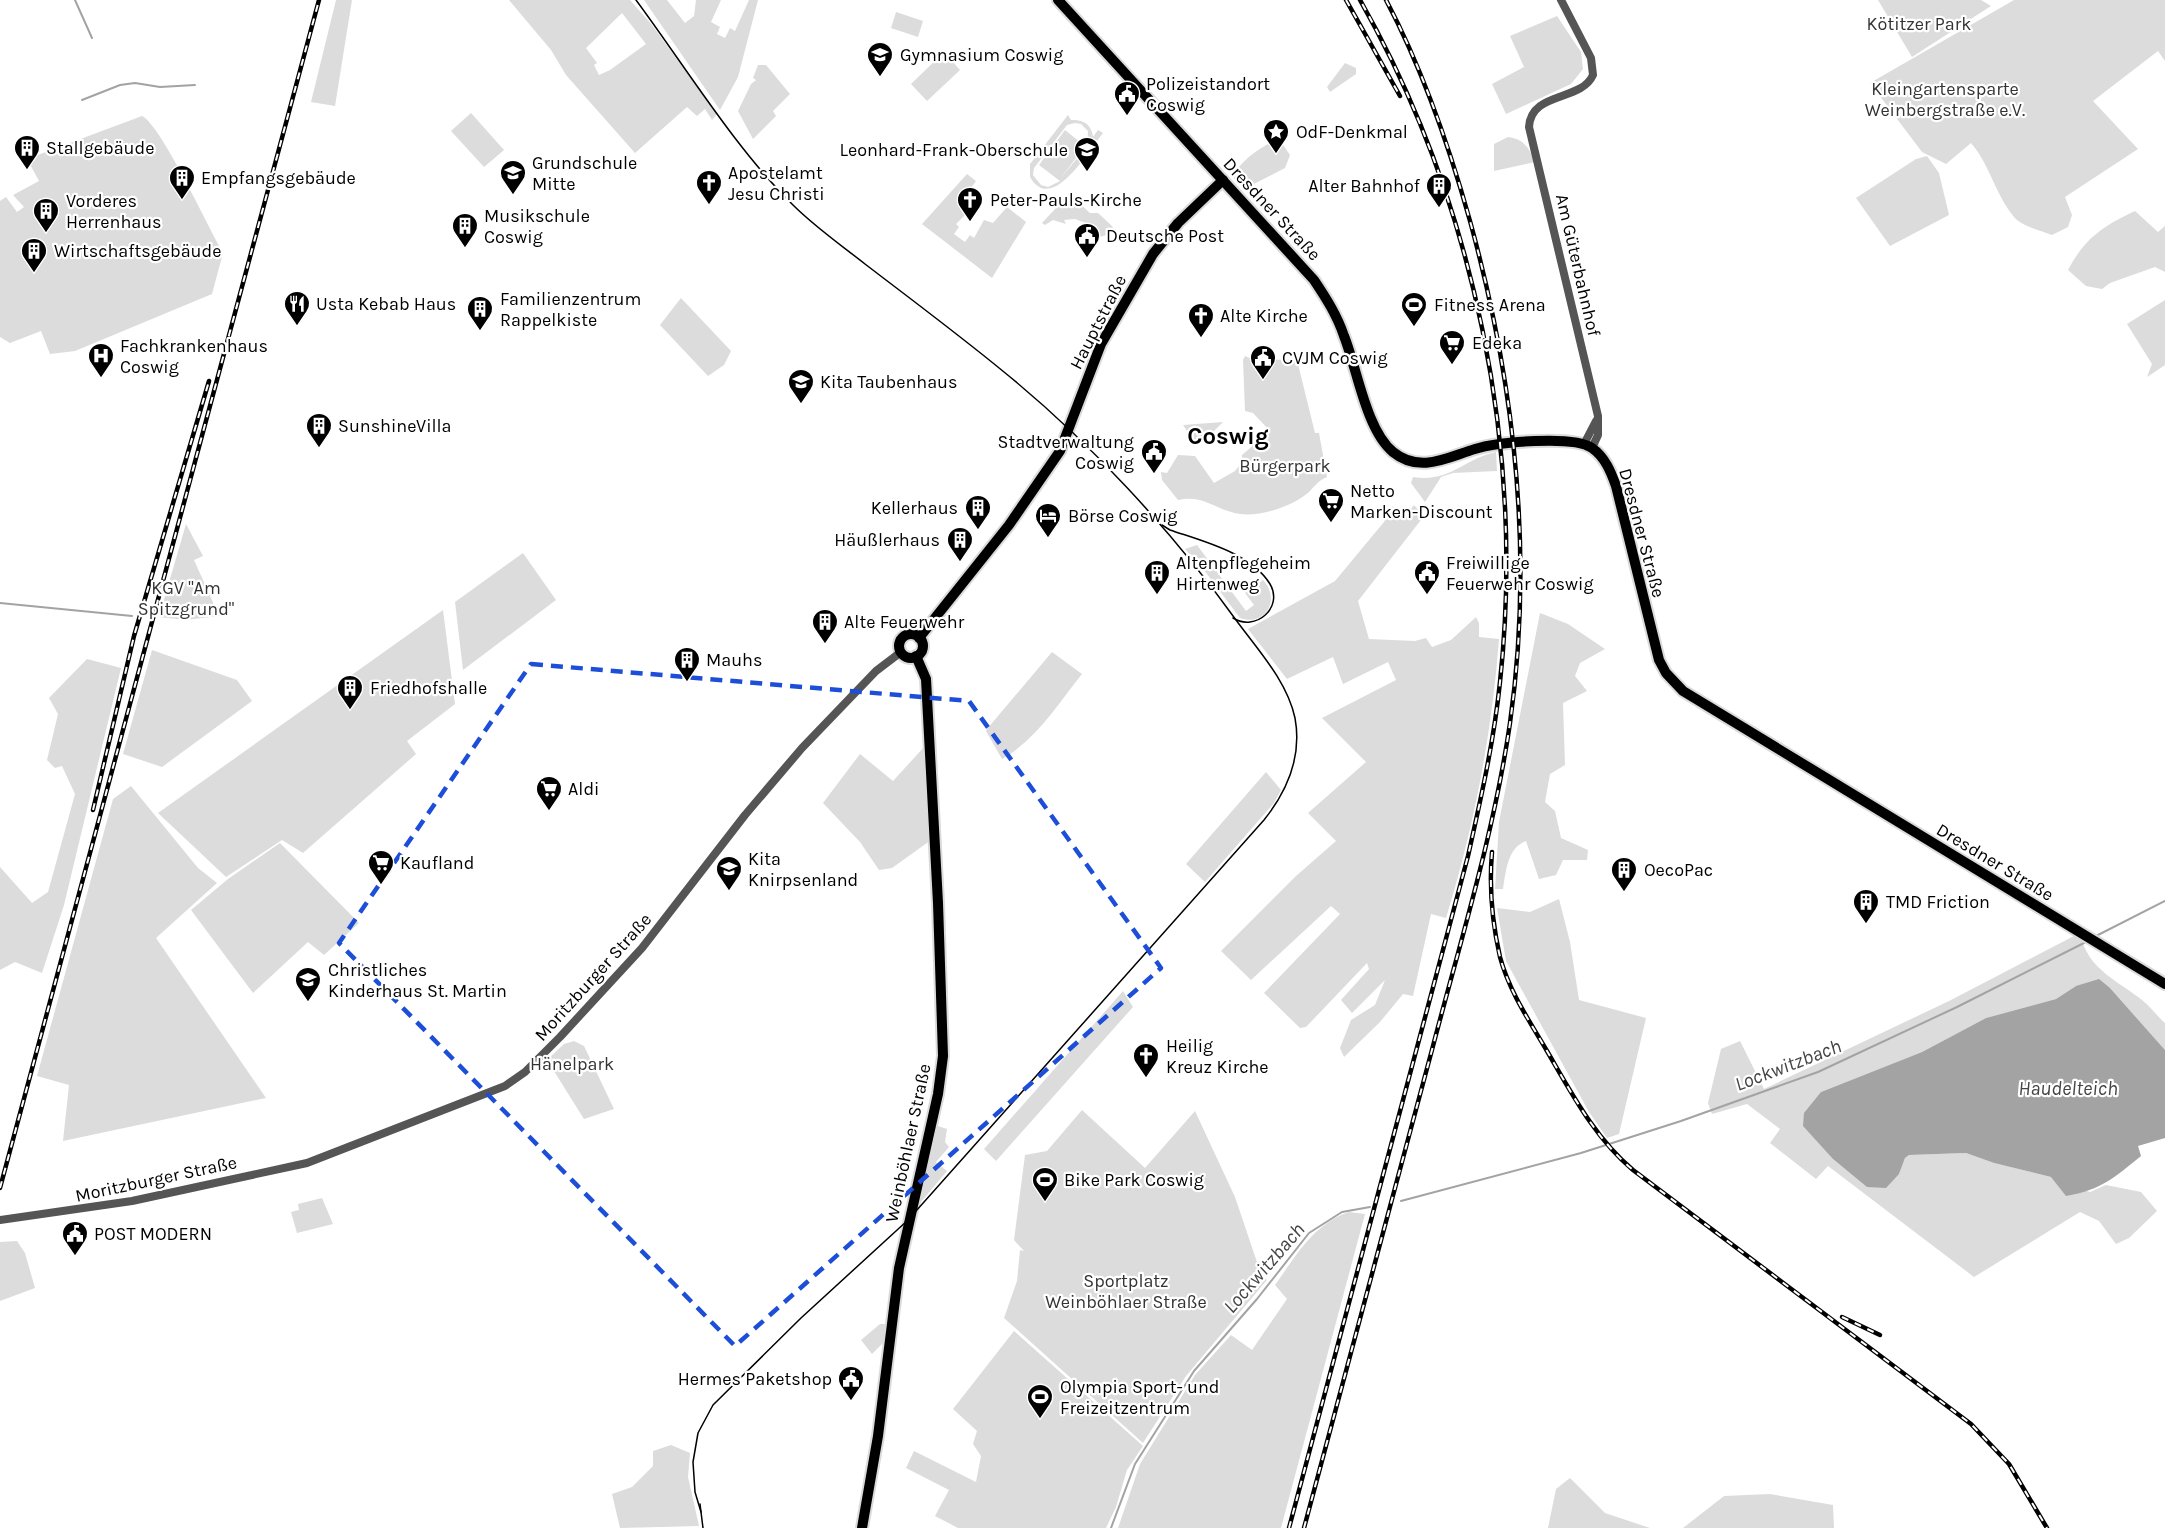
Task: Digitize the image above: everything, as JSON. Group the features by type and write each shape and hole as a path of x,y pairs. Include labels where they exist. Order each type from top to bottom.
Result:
{"main road":[{"name":"Dresdner Straße","path":"1058,0 1289,250 1328,301 1344,333 1375,428 1393,452 1412,462 1430,464 1483,447 1555,440 1588,446 1608,465 1616,486 1659,660 1666,673 1683,691 2165,984"},
{"name":"Hauptstraße","path":"919,638 1009,525 1060,451 1070,432 1098,351 1153,254 1178,223 1223,180"},
{"path":"910,634 919,638 922,648 916,656 909,657 901,652 899,646 903,637 910,634"},
{"name":"Weinböhlaer Straße","path":"862,1528 878,1436 898,1268 938,1094 943,1056 939,909 926,679 916,656"}],"street":[{"name":"Am Güterbahnhof","path":"1561,0 1590,58 1593,75 1584,86 1539,106 1530,120 1530,133 1598,416 1588,446"},
{"name":"Moritzburger Straße","path":"0,1220 132,1201 307,1163 505,1086 525,1072 560,1037 642,948 744,815 802,748 876,670 901,652"}],"highlighted area":[{"path":"531,664 969,701 1161,968 735,1346 339,943"}],"green space":[{"path":"336,0 352,0 335,106 311,102"},
{"path":"509,0 630,0 652,25 717,114 712,120 705,109 697,116 687,107 635,153 566,75 551,50","holes":["622,13 646,44 610,70 599,75 594,65 597,63 586,48"]},
{"path":"644,0 667,0 685,23 694,16 696,0 721,0 711,22 720,27 717,34 725,38 730,28 735,31 749,0 758,0 738,77 720,110"},
{"name":"Kötitzer Park","path":"1878,0 1981,0 1991,6 1912,57"},
{"name":"Kleingartensparte Weinbergstraße e.V.","path":"2014,0 2165,0 2165,61 2158,51 2093,101 2138,149 2065,197 2072,215 2068,227 2052,235 2026,226 2014,217 1971,143 1946,164 1922,152 1870,83"},
{"path":"896,12 923,21 918,37 891,28"},
{"path":"1557,16 1581,52 1583,69 1571,84 1506,114 1492,84 1524,67 1510,36"},
{"path":"944,52 960,70 927,101 911,84"},
{"path":"1345,63 1356,68 1356,74 1330,92 1327,87"},
{"path":"758,65 766,65 790,94 773,111 776,116 753,139 738,111 751,84 756,80 753,78"},
{"path":"471,113 504,150 484,167 451,131"},
{"path":"1068,115 1071,120 1079,120 1088,126 1093,137 1098,130 1103,133 1079,165 1059,185 1049,189 1039,187 1030,177 1030,164","holes":["1081,124 1088,131 1087,146 1060,179 1085,146 1065,130 1039,165 1060,181 1048,187 1041,185 1033,175 1034,168 1067,125"]},
{"path":"142,116 150,123 172,156 223,253 212,294 75,351 50,354 41,331 10,343 0,337 0,201 6,197 17,212 24,207 13,195 39,181 27,159"},
{"path":"1508,137 1525,145 1535,162 1494,171 1494,144"},
{"path":"1278,138 1290,155 1285,168 1244,189 1233,177 1241,164 1252,154"},
{"path":"1927,156 1939,173 1949,215 1890,246 1856,198 1916,159"},
{"path":"967,174 976,181 962,200 971,209 956,224 959,227 954,234 965,242 970,235 974,238 984,220 993,223 1007,207 1026,222 992,278 922,224"},
{"path":"1069,194 1090,213 1098,213 1113,227 1107,235 1099,237 1094,235 1097,227 1075,219 1064,220 1066,224 1053,220 1045,225 1042,223"},
{"path":"2135,211 2158,232 2165,226 2165,272 2155,267 2110,283 2102,289 2086,286 2068,270 2074,259 2096,234"},
{"path":"681,298 731,351 724,365 708,376 660,325"},
{"path":"2165,300 2165,365 2147,377 2152,364 2127,324"},
{"name":"Bürgerpark","path":"1245,356 1252,359 1297,360 1315,433 1319,433 1327,477 1295,501 1258,514 1240,514 1195,499 1178,500 1162,480 1161,472 1167,473 1178,455 1195,456 1214,483 1235,471 1242,462 1242,455 1270,431 1253,413 1245,411 1243,360"},
{"path":"1223,422 1206,439 1194,441 1183,425"},
{"path":"1496,452 1497,471 1453,473 1441,477 1425,502 1411,483 1413,477 1426,478 1447,473 1475,459"},
{"path":"1414,505 1424,516 1358,601 1369,639 1415,641 1426,638 1432,647 1451,640 1476,617 1479,623 1479,637 1499,639 1492,709 1473,815 1456,884 1446,918 1431,914 1413,996 1403,994 1380,1022 1344,1057 1340,1048 1351,1020 1375,1005 1385,980 1352,1013 1341,1000 1369,969 1367,963 1306,1027 1300,1028 1264,993 1340,914 1331,906 1251,980 1221,951 1296,876 1336,841 1308,813 1366,762 1322,718 1396,680 1388,662 1343,684 1333,657 1287,679 1248,629 1335,581 1384,522 1392,506 1405,517"},
{"name":"KGV \"Am Spitzgrund\"","path":"186,524 203,556 194,560 219,616 186,620 159,617"},
{"path":"1197,545 1246,611 1254,605 1245,593 1263,580 1271,595 1268,610 1257,619 1240,618 1185,549"},
{"path":"523,553 556,600 463,670 455,602"},
{"path":"443,610 455,704 407,741 416,754 303,853 282,840 226,877 158,813"},
{"path":"1540,613 1568,624 1605,649 1580,663 1575,676 1587,691 1563,703 1565,765 1550,774 1545,802 1555,811 1561,838 1588,850 1587,860 1563,860 1556,875 1539,879 1526,841 1520,844 1511,855 1503,889 1495,889 1499,822"},
{"path":"152,650 237,680 252,701 162,767 123,754"},
{"path":"1052,652 1082,674 1036,732 1002,759 986,731"},
{"path":"87,659 121,668 64,905 42,973 15,962 0,970 0,867 32,903 48,892 75,794 62,766 55,768 47,760 58,714 49,698"},
{"path":"925,746 931,840 892,868 879,870 860,842 823,803 860,754 893,781"},
{"path":"1266,772 1281,790 1274,803 1205,882 1186,864"},
{"path":"131,786 198,868 217,883 156,938 266,1098 63,1141 69,1085 37,1076 113,799"},
{"path":"280,843 359,923 324,955 308,942 253,993 191,910 228,879"},
{"path":"1559,899 1570,942 1579,1000 1646,1018 1619,1134 1607,1138 1589,1112 1506,961 1497,908 1530,912"},
{"path":"2074,936 2082,941 2086,951 2099,968 2145,1002 2165,1023 2165,1050 2110,988 2076,986 2056,999 1986,1018 1922,1052 1821,1092 1833,1159 1868,1187 1899,1174 1905,1158 1909,1155 1966,1153 1994,1163 2051,1177 2090,1192 2106,1185 2141,1192 2157,1211 2129,1238 2116,1244 2099,1221 2080,1212 1974,1277 1828,1166 1816,1179 1770,1143 1780,1129 1747,1104 1712,1114 1708,1103 1721,1049 1740,1041 1764,1089 1949,1001"},
{"path":"1123,991 1133,1007 996,1161 984,1149"},
{"name":"Hänelpark","path":"574,1041 584,1046 614,1109 584,1119 547,1060 564,1044"},
{"name":"Sportplatz Weinböhlaer Straße","path":"1082,1110 1145,1168 1195,1111 1235,1197 1261,1274 1267,1280 1186,1376 1143,1443 1004,1318 1017,1281 1020,1250 1024,1251 1014,1240 1025,1155 1047,1151"},
{"path":"935,1125 947,1129 945,1142 949,1147 936,1162 947,1171 915,1209"},
{"path":"322,1198 333,1224 297,1233 291,1212 299,1210 298,1204"},
{"path":"1349,1212 1365,1214 1281,1528 1118,1528 1140,1464 1195,1375 1231,1335 1252,1350 1287,1299 1275,1285 1290,1263 1306,1242 1325,1224"},
{"path":"17,1241 25,1253 35,1288 0,1301 0,1242"},
{"path":"880,1324 885,1324 884,1342 872,1354 861,1340"},
{"name":"Olympia Sport- und Freizeitzentrum","path":"1014,1331 1143,1446 1127,1470 1116,1507 1106,1528 958,1528 935,1516 949,1490 906,1468 914,1451 976,1482 981,1456 973,1444 977,1431 953,1409"},
{"path":"671,1445 690,1453 688,1477 699,1526 620,1528 612,1494 632,1487 653,1466 653,1451"},
{"path":"1570,1478 1605,1513 1650,1528 1548,1528 1556,1489"},
{"path":"1770,1494 1833,1505 1834,1528 1683,1528 1724,1496"}],"water":[{"name":"Haudelteich","path":"2099,979 2110,988 2165,1050 2165,1138 2138,1146 2141,1156 2115,1177 2098,1187 2066,1196 2051,1177 1994,1163 1966,1153 1909,1155 1905,1158 1899,1174 1886,1188 1867,1187 1833,1159 1803,1126 1804,1113 1821,1092 1922,1052 1986,1018 2056,999 2076,986"}],"waterway":[{"path":"75,0 92,38"},
{"path":"82,100 120,85 135,83 160,87 195,85"},
{"path":"0,603 132,616"},
{"name":"Lockwitzbach","path":"2096,936 2165,901"},
{"name":"Lockwitzbach","path":"1401,1201 1581,1153 1681,1121 1818,1072 1957,1007 2086,942"},
{"name":"Lockwitzbach","path":"1111,1528 1135,1464 1194,1371 1257,1299 1309,1233 1342,1212 1370,1207"}],"tram line":[{"path":"636,0 711,106 751,158 793,205 828,236 1036,399 1128,488 1185,553 1271,666 1286,691 1297,732 1295,759 1291,772 1280,797 1264,820 908,1220 801,1318 713,1405 698,1433 693,1462 695,1492 701,1512"},
{"path":"1162,525 1238,556 1262,573 1273,593 1270,609 1258,620 1250,622 1241,622 1233,618"},
{"path":"700,1504 703,1528"}],"railway":[{"path":"0,1188 319,0"},
{"path":"1346,0 1400,96"},
{"path":"1289,1528 1468,856 1494,726 1500,682 1506,594 1505,506 1497,418 1482,330 1461,244 1434,160 1400,78 1360,0"},
{"path":"1304,1528 1486,845 1510,723 1517,660 1520,533 1509,407 1499,345 1486,283 1453,165 1423,81 1386,0"},
{"path":"93,810 134,636 209,381"},
{"path":"1492,852 1493,918 1504,970 1514,994 1575,1099 1607,1144 1633,1170 1971,1424 2009,1464 2047,1528"},
{"path":"1842,1317 1880,1335"}],"place":[{"name":"Gymnasium Coswig","path":"880,78"},
{"name":"Polizeistandort Coswig","path":"1127,117"},
{"name":"OdF-Denkmal","path":"1276,155"},
{"name":"Stallgebäude","path":"27,171"},
{"name":"Leonhard-Frank-Oberschule","path":"1087,173"},
{"name":"Grundschule Mitte","path":"513,196"},
{"name":"Empfangsgebäude","path":"182,201"},
{"name":"Apostelamt Jesu Christi","path":"709,206"},
{"name":"Alter Bahnhof","path":"1439,209"},
{"name":"Peter-Pauls-Kirche","path":"970,223"},
{"name":"Vorderes Herrenhaus","path":"46,234"},
{"name":"Musikschule Coswig","path":"465,249"},
{"name":"Deutsche Post","path":"1087,259"},
{"name":"Wirtschaftsgebäude","path":"34,274"},
{"name":"Usta Kebab Haus","path":"297,327"},
{"name":"Fitness Arena","path":"1414,328"},
{"name":"Familienzentrum Rappelkiste","path":"480,332"},
{"name":"Alte Kirche","path":"1201,339"},
{"name":"Edeka","path":"1452,366"},
{"name":"Fachkrankenhaus Coswig","path":"101,379"},
{"name":"CVJM Coswig","path":"1263,381"},
{"name":"Kita Taubenhaus","path":"801,405"},
{"name":"SunshineVilla","path":"319,449"},
{"name":"Stadtverwaltung Coswig","path":"1154,475"},
{"name":"Netto Marken-Discount","path":"1331,524"},
{"name":"Kellerhaus","path":"978,531"},
{"name":"Börse Coswig","path":"1048,539"},
{"name":"Häußlerhaus","path":"960,563"},
{"name":"Altenpflegeheim Hirtenweg","path":"1157,596"},
{"name":"Freiwillige Feuerwehr Coswig","path":"1427,596"},
{"name":"Alte Feuerwehr","path":"825,645"},
{"name":"Mauhs","path":"687,683"},
{"name":"Friedhofshalle","path":"350,711"},
{"name":"Aldi","path":"549,812"},
{"name":"Kaufland","path":"381,886"},
{"name":"Kita Knirpsenland","path":"729,892"},
{"name":"OecoPac","path":"1624,893"},
{"name":"TMD Friction","path":"1866,925"},
{"name":"Christliches Kinderhaus St. Martin","path":"308,1003"},
{"name":"Heilig Kreuz Kirche","path":"1146,1079"},
{"name":"Bike Park Coswig","path":"1045,1203"},
{"name":"POST MODERN","path":"75,1257"},
{"name":"Hermes Paketshop","path":"851,1402"},
{"name":"Olympia Sport- und Freizeitzentrum","path":"1040,1420"}],"district":[{"name":"Coswig","path":"1228,436"}]}
